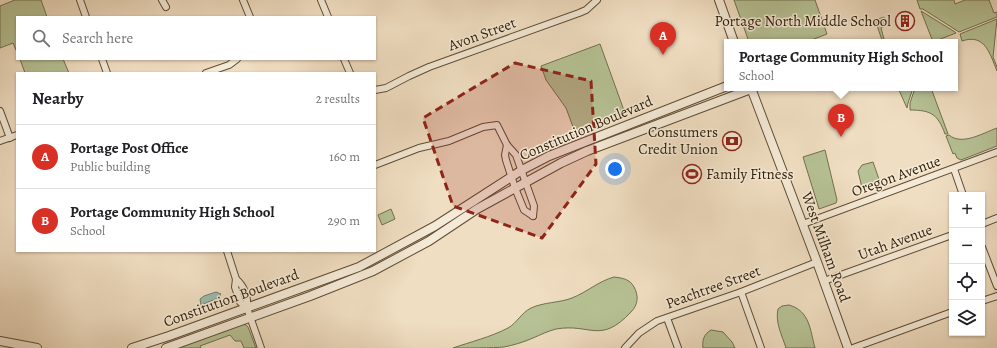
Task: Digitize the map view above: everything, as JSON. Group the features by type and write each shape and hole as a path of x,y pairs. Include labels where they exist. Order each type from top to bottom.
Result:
{"street":[{"path":"80,0 86,16"},
{"path":"162,0 166,7"},
{"path":"244,0 250,16"},
{"path":"321,0 328,16"},
{"name":"Avon Street","path":"376,90 386,88 429,67 579,13 586,10 597,0"},
{"path":"719,0 733,39"},
{"path":"102,60 107,72"},
{"path":"209,72 229,65 236,60"},
{"path":"344,60 350,72"},
{"name":"Constitution Boulevard","path":"132,348 247,308 359,266 435,226 522,170 557,152 724,87"},
{"name":"Constitution Boulevard","path":"166,348 350,281 373,271 430,241 477,209 561,163 587,151 746,91"},
{"name":"West Milham Road","path":"752,91 803,224 848,348"},
{"path":"0,111 10,138"},
{"path":"376,165 419,148 449,141 483,127 497,124 506,145 516,155 522,170 534,206 533,216 524,210 515,188 505,155 506,145"},
{"path":"0,141 16,135"},
{"name":"Oregon Avenue","path":"803,224 997,152"},
{"path":"954,169 962,192"},
{"path":"985,223 997,218"},
{"name":"Utah Avenue","path":"824,281 949,236"},
{"path":"227,252 236,279 235,287 240,302 247,308 261,348"},
{"path":"985,254 997,286"},
{"name":"Peachtree Street","path":"625,348 632,338 647,326 741,292 817,262"},
{"path":"741,292 761,348"},
{"path":"985,300 997,296"},
{"path":"853,348 949,313"},
{"path":"667,318 678,348"},
{"path":"0,341 37,348"}],"highlighted area":[{"path":"515,63 591,81 596,164 542,238 453,206 423,118"}],"shaded area":[{"path":"15,0 41,0 47,16 16,16 16,50 13,43 0,48 0,6"},
{"path":"734,0 815,0 827,34 814,39 748,39"},
{"path":"917,0 954,0 955,4 965,0 989,0 994,13 997,12 997,17 959,32 923,9 920,9"},
{"path":"921,11 956,33 941,39 932,39"},
{"path":"884,17 887,25 881,28 884,39 882,39 875,20"},
{"path":"997,19 993,57 997,71 989,52 981,42 970,39 962,41 960,34"},
{"path":"600,44 626,116 576,135 566,108 546,80 541,66"},
{"path":"20,60 63,60 69,72 25,72"},
{"path":"899,91 912,91 907,108"},
{"path":"914,91 932,91 948,134 945,134 937,118 924,111 910,110 910,103"},
{"path":"997,128 997,146 961,160 957,158 955,153 953,154 946,136 949,135 960,139 973,138"},
{"path":"825,150 837,200 836,203 819,209 803,157"},
{"path":"873,162 881,185 863,192 858,171 862,165"},
{"path":"391,209 395,219 382,225 378,215"},
{"path":"614,277 623,278 632,284 636,290 637,300 631,312 611,328 595,331 578,328 556,329 523,342 504,347 453,348 488,337 508,328 531,308 572,298 603,281"},
{"path":"216,292 221,294 218,298 201,305 200,299"},
{"path":"789,305 796,308 805,316 815,348 786,348 779,329 777,314 778,309 782,306"},
{"path":"241,324 248,327 256,348 244,348 241,341 235,341 230,335 200,346 201,348 174,348"},
{"path":"711,330 723,332 735,348 703,348 704,338"}],"place":[{"name":"Portage North Middle School","path":"905,21"},
{"name":"Portage Post Office","path":"663,55"},
{"name":"Portage Community High School","path":"841,137"},
{"name":"Consumers Credit Union","path":"732,141"},
{"name":"Family Fitness","path":"692,174"}]}
